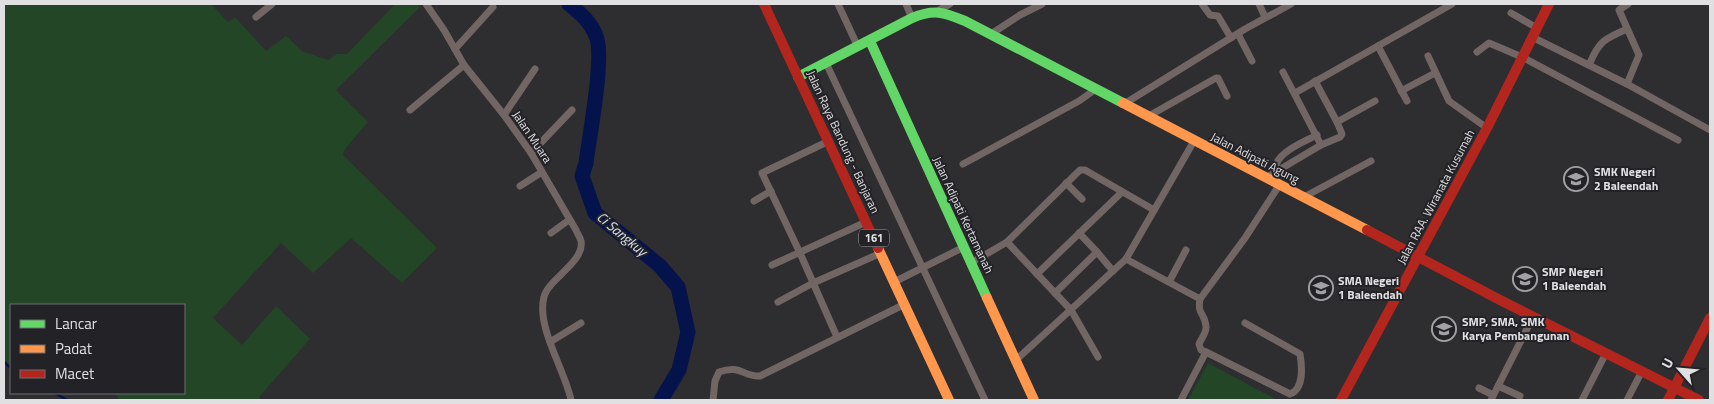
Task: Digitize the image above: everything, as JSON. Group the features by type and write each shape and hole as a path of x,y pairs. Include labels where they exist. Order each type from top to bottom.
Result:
{"main road":[{"name":"Jalan Raya Bandung - Banjaran","path":"764,4 949,400"},
{"name":"Jalan RAA. Wiranata Kusumah","path":"1341,400 1487,128 1549,4"},
{"path":"798,77 912,18 939,10"},
{"name":"Jalan Adipati Agung","path":"939,10 990,34 1267,177 1533,317 1700,400"},
{"name":"Jalan Adipati Kertamanah","path":"870,41 1034,400"},
{"path":"1668,400 1708,330 1710,318"}],"street":[{"path":"256,17 272,4"},
{"name":"Jalan Muara","path":"426,4 444,30 464,65 504,115 531,154 581,242 579,251 568,268 545,293 543,319 550,342"},
{"path":"838,4 858,47"},
{"path":"906,4 912,18"},
{"path":"939,10 950,4"},
{"path":"990,34 1042,4"},
{"path":"1202,4 1210,16 1218,16 1231,38"},
{"path":"1259,4 1265,17"},
{"path":"1124,104 1265,17 1291,4"},
{"path":"1295,93 1452,4"},
{"path":"1627,84 1639,55 1619,10 1628,4"},
{"path":"454,49 493,7"},
{"path":"1511,13 1534,33 1710,130"},
{"path":"1589,65 1596,49 1602,42 1627,29"},
{"path":"1238,34 1252,61"},
{"path":"1477,52 1489,43 1522,57 1678,140"},
{"path":"1378,46 1407,101"},
{"path":"1428,56 1449,101 1487,128"},
{"path":"826,63 924,268 984,400"},
{"path":"410,110 464,65"},
{"path":"504,115 535,68"},
{"path":"1283,72 1322,145"},
{"path":"1401,91 1435,73"},
{"path":"1148,117 1216,78 1218,78 1228,96"},
{"path":"1267,177 1341,136 1337,122 1315,82"},
{"path":"963,164 1079,101 1096,89"},
{"path":"1337,122 1376,101"},
{"path":"531,154 572,110"},
{"path":"1276,171 1275,165 1280,156 1316,135"},
{"path":"828,141 763,172 762,175 800,253 836,337"},
{"path":"1016,360 1126,259 1194,141"},
{"path":"1304,197 1371,161"},
{"path":"972,263 1007,242 1079,171 1083,170 1154,210"},
{"path":"520,186 542,172"},
{"path":"1066,183 1082,199"},
{"path":"1245,324 1300,354 1300,385 1293,393 1290,394 1199,347 1199,342 1206,328 1198,309 1200,299 1245,238 1280,184"},
{"path":"754,201 771,191"},
{"path":"1037,274 1122,192"},
{"path":"551,233 569,220"},
{"path":"772,265 866,222"},
{"path":"1079,233 1113,271"},
{"path":"1007,242 1071,310 1098,357"},
{"path":"894,282 964,248"},
{"path":"1169,282 1186,250"},
{"path":"778,302 813,283 881,252"},
{"path":"1055,293 1097,252"},
{"path":"1126,259 1200,299"},
{"path":"713,400 715,381 719,372 736,369 760,376 905,304"},
{"path":"1479,388 1492,397 1533,317"},
{"path":"571,400 562,368 550,342 581,322"},
{"path":"1181,400 1206,352"},
{"path":"1582,400 1606,353"},
{"path":"1627,400 1642,371"},
{"path":"1498,386 1520,396"}],"green space":[{"path":"4,4 211,4 228,22 235,17 266,51 286,36 302,51 328,60 337,54 347,54 395,4 417,4 420,7 336,90 368,122 345,149 343,155 437,248 402,283 351,238 313,273 281,243 213,318 242,345 276,306 310,339 259,397 261,400 118,400 119,398 114,394 185,394 185,304 10,304 10,365 4,360"},
{"path":"1208,363 1277,400 1188,400"}],"waterway":[{"name":"Ci Sangkuy","path":"569,4 591,26 598,46 599,61 596,98 586,163 582,176 595,213 660,266 678,287 688,332 679,370 661,400"},
{"path":"4,362 10,367"},
{"path":"57,394 67,400"}],"traffic: fast":[{"path":"798,77 912,18 926,13 938,13 951,15 965,21 1123,103"},
{"path":"870,41 987,298"}],"traffic: slow":[{"path":"1123,103 1367,230"},
{"path":"878,248 949,400"},
{"path":"987,298 1034,400"}],"traffic: jam":[{"path":"764,4 878,248"},
{"path":"1341,400 1487,128 1549,4"},
{"path":"1367,230 1500,300 1699,400"},
{"path":"1668,400 1710,318"}],"place":[{"name":"SMK Negeri 2 Baleendah","path":"1576,179"},
{"name":"SMP Negeri 1 Baleendah","path":"1525,279"},
{"name":"SMA Negeri 1 Baleendah","path":"1321,288"},
{"name":"SMP, SMA, SMK Karya Pembangunan","path":"1444,329"}]}
